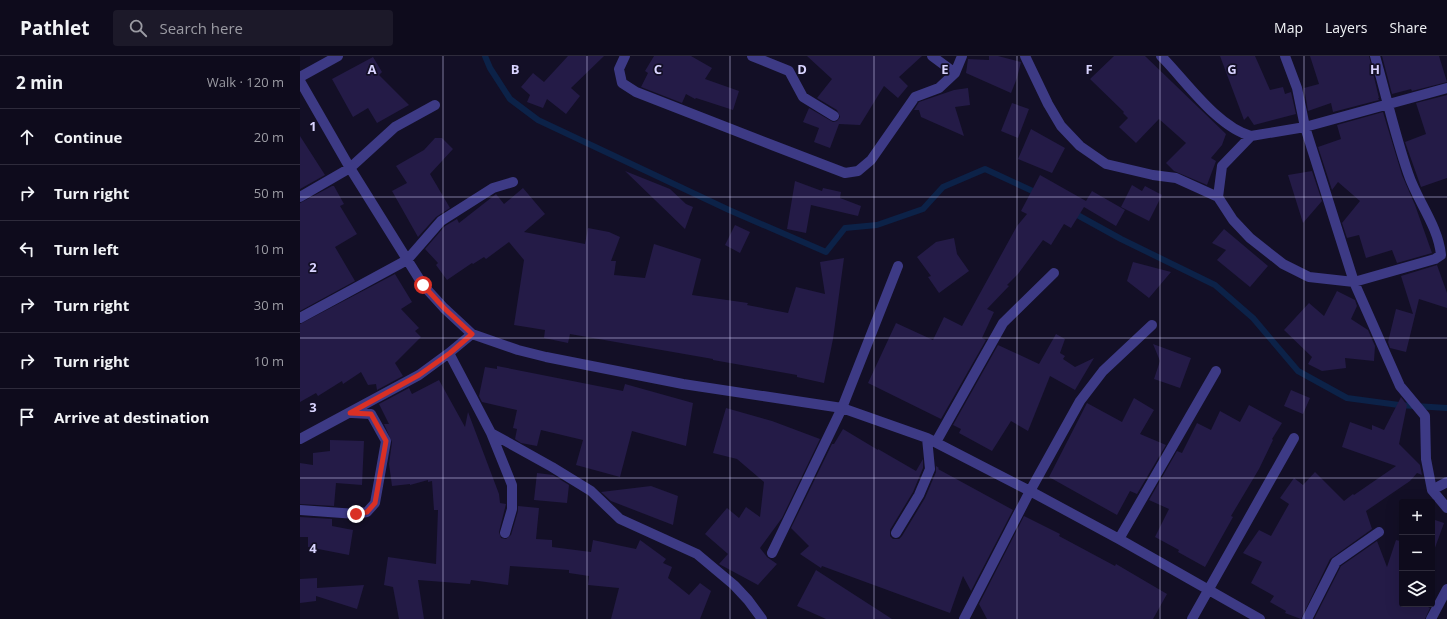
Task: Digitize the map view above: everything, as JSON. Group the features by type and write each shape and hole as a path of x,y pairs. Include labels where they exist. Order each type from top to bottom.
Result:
{"street":[{"path":"300,77 338,56"},
{"path":"625,56 619,69 622,83 636,92 845,173 858,171 871,160 915,97 939,88 955,73 962,56"},
{"path":"752,56 789,71 803,98 834,116"},
{"path":"932,56 955,73"},
{"path":"1025,56 1048,104 1061,126 1080,146 1106,164 1153,175 1176,178 1218,197 1233,220 1250,238 1283,264 1309,277 1331,281 1354,282 1435,259 1440,255 1440,246 1436,234 1408,174 1375,56"},
{"path":"1160,56 1191,90 1228,126 1243,134 1251,136 1305,127 1447,88"},
{"path":"1171,56 1171,67"},
{"path":"1285,56 1297,88 1305,127 1354,282 1400,386 1425,416 1426,459 1432,490 1447,508"},
{"path":"300,81 350,168 423,285 444,308 472,334 518,350 546,357 683,384 842,408 931,440 1119,539 1260,619"},
{"path":"300,197 350,168 395,127 435,106"},
{"path":"1218,197 1222,166 1251,136"},
{"path":"300,318 407,260 441,221 493,188 513,182"},
{"path":"772,553 842,408 898,266"},
{"path":"896,533 919,495 930,469 931,440 1003,324 1054,273"},
{"path":"964,619 1030,491 1080,401 1103,371 1152,325"},
{"path":"300,440 419,375 450,353 472,334"},
{"path":"450,353 492,433 512,485 512,509 505,533"},
{"path":"1119,539 1216,371"},
{"path":"300,510 356,514 367,512 375,503 386,441 371,414 350,413"},
{"path":"492,433 552,467 590,491 620,519 697,554 734,585 748,600 762,619"},
{"path":"1192,619 1210,590 1294,438"},
{"path":"1432,490 1447,482"},
{"path":"1306,619 1336,562 1380,532"},
{"path":"1431,619 1447,589"}],"building":[{"path":"568,56 604,56 571,88 580,96 566,114 547,99 543,108 527,102 530,95 521,87 533,73 544,82"},
{"path":"654,56 691,56 712,68 705,79 739,91 733,110 696,98 695,99 686,94 682,103 641,87 648,73 645,71"},
{"path":"807,56 922,56 899,77 908,86 898,98 884,86 860,125 839,124 830,148 814,142 819,128 803,122 809,108 833,122 837,121 840,117 837,110 817,98 832,79"},
{"path":"989,56 998,56 1021,62 1011,93 966,73 968,59 989,60"},
{"path":"1114,56 1145,56 1226,134 1222,145 1211,158 1216,161 1207,185 1174,171 1166,163 1186,143 1159,119 1136,143 1119,127 1128,118 1123,113 1124,112 1090,79"},
{"path":"1220,56 1255,56 1270,90 1283,87 1285,94 1291,92 1296,114 1254,125 1248,116 1244,120"},
{"path":"1310,56 1369,56 1379,100 1333,112 1331,103 1308,111 1304,88 1319,84"},
{"path":"1382,56 1439,56 1447,82 1412,91 1411,89 1392,94"},
{"path":"373,57 382,72 379,75 409,105 377,123 368,108 353,117 332,79"},
{"path":"968,88 970,105 955,107 964,136 921,117 919,110 914,110 919,102 954,90"},
{"path":"1447,95 1447,178 1421,187 1405,142 1426,134 1416,103"},
{"path":"1012,103 1029,109 1018,138 1001,131"},
{"path":"1383,112 1402,175 1415,205 1432,253 1397,263 1392,250 1366,258 1359,235 1347,238 1342,223 1360,201 1338,182 1332,190 1318,147 1341,139 1337,125"},
{"path":"1031,129 1065,148 1052,173 1018,159"},
{"path":"300,136 325,175 300,189"},
{"path":"435,138 442,138 453,149 430,174 450,208 436,217 418,237 392,191 407,183 396,166 424,150"},
{"path":"625,171 670,189 686,204 693,207 685,229"},
{"path":"1312,171 1322,201 1303,223 1288,175"},
{"path":"1040,175 1086,201 1092,191 1125,210 1116,226 1084,207 1071,228 1064,224 1051,245 1043,240 1018,274 1007,285 1009,286 987,309 994,312 982,338 986,340 941,419 868,383 896,323 933,340 944,317 962,326 1017,226 1027,214 1021,211"},
{"path":"795,181 822,191 823,188 841,192 840,198 861,206 858,216 811,205 806,233 787,229"},
{"path":"1132,185 1142,191 1145,186 1162,195 1149,221 1121,207"},
{"path":"334,186 344,204 340,206 357,234 335,247 355,281 300,311 300,203"},
{"path":"523,188 545,214 524,232 585,244 588,228 609,232 620,237 611,261 616,261 614,275 645,278 654,244 701,259 692,295 748,303 747,305 788,313 796,287 825,294 820,262 844,258 833,339 824,383 797,377 797,375 570,334 568,343 544,338 545,330 514,325 524,260 509,242 486,259 484,257 473,264 472,263 447,280 436,265 438,263 425,249 445,226 457,219 459,223 496,194 504,204"},
{"path":"735,225 750,232 740,253 725,245"},
{"path":"1224,229 1268,266 1250,287 1217,260 1226,250 1212,243"},
{"path":"954,238 957,254 969,271 939,293 928,277 931,276 917,257 936,242"},
{"path":"1133,262 1171,272 1149,298 1127,281"},
{"path":"1437,265 1447,293 1447,308 1419,299 1406,352 1390,348 1388,342 1396,309 1413,314 1401,276"},
{"path":"395,274 412,302 401,309 419,328 415,331 421,337 395,363 403,376 377,390 376,384 368,385 361,372 343,384 342,381 318,396 316,393 300,402 300,324"},
{"path":"1337,291 1355,300 1357,306 1351,319 1368,330 1375,346 1374,361 1345,358 1346,368 1322,371 1308,364 1312,357 1284,330 1309,303 1324,316"},
{"path":"1056,334 1065,339 1060,353 1065,356 1063,359 1075,367 1094,358 1075,390 1050,376 1028,431 1011,421 992,451 959,433 961,429 953,425 998,345 1039,364"},
{"path":"1153,344 1191,358 1180,388 1154,379 1160,361"},
{"path":"497,366 623,391 625,384 693,403 686,446 632,431 620,477 576,465 583,440 541,430 537,446 521,443 515,439 517,429 513,428 517,410 482,402 479,396 485,367 497,369"},
{"path":"439,380 465,427 468,412 499,494 500,503 506,504 499,532 501,538 506,539 511,535 518,506 539,508 536,539 552,540 552,547 591,552 593,540 636,549 640,540 666,559 663,563 672,567 668,578 689,595 700,583 711,591 700,619 611,619 619,588 588,585 589,576 569,573 569,570 510,566 508,585 471,580 470,584 418,580 424,619 399,619 393,587 384,585 388,557 436,564 438,510 434,510 432,481 428,482 428,480 410,485 392,486 389,464 392,442 384,424 389,424 379,404 409,388 412,394"},
{"path":"1291,390 1310,398 1303,414 1284,406"},
{"path":"1401,397 1407,405 1399,444 1420,465 1422,475 1417,473 1410,481 1366,511 1372,529 1330,559 1301,619 1285,613 1286,611 1270,602 1274,596 1251,583 1262,562 1243,553 1259,530 1271,536 1289,504 1280,498 1294,478 1303,485 1315,472 1344,501 1396,466 1342,447 1350,422 1372,430 1372,425 1384,430"},
{"path":"1134,398 1154,410 1140,434 1166,445 1137,494 1130,491 1117,515 1049,477 1087,403 1122,422"},
{"path":"1249,405 1282,423 1272,439 1273,440 1259,469 1231,516 1233,517 1205,567 1178,552 1179,550 1155,537 1169,509 1149,500 1177,451 1182,453 1197,423 1211,430 1220,411 1240,422"},
{"path":"726,408 772,421 820,439 782,518 760,548 767,557 777,564 758,585 719,564 728,554 705,534 727,508 739,518 746,507 760,517 764,482 737,459 713,453"},
{"path":"843,429 916,471 923,459 923,468 913,492 890,530 890,536 893,539 899,539 902,536 925,498 936,472 936,466 939,468 938,469 1013,510 971,591 963,576 950,613 822,566 821,568 800,554 809,546 791,528 832,444 834,444"},
{"path":"330,440 364,441 362,485 336,483 334,506 300,504 300,463 313,465 313,453 330,451"},
{"path":"537,473 553,475 569,485 567,503 534,500"},
{"path":"651,486 678,496 673,525 611,501 601,492"},
{"path":"1024,516 1060,534 1059,536 1115,566 1116,564 1167,594 1153,619 987,619 979,604"},
{"path":"300,517 332,519 332,526 353,530 349,555 308,547 308,537 300,537"},
{"path":"1435,520 1444,523 1435,548"},
{"path":"1396,540 1399,541 1399,607 1428,607 1430,608 1425,619 1314,619 1341,566 1377,541 1387,567"},
{"path":"816,570 892,619 826,619 797,606"},
{"path":"317,578 317,588 364,585 357,609 316,596 316,601 300,603 300,579"}],"waterway":[{"path":"485,56 490,68 510,99 538,120 729,210 826,252 845,228 877,225 923,209 943,187 985,169 1039,194"},
{"path":"1072,212 1121,239 1215,285 1253,318 1298,371 1347,398 1399,405 1447,408"}],"route":[{"path":"356,514 367,512 375,503 386,441 371,414 350,413 419,375 450,353 472,334 444,308 423,285"}]}
